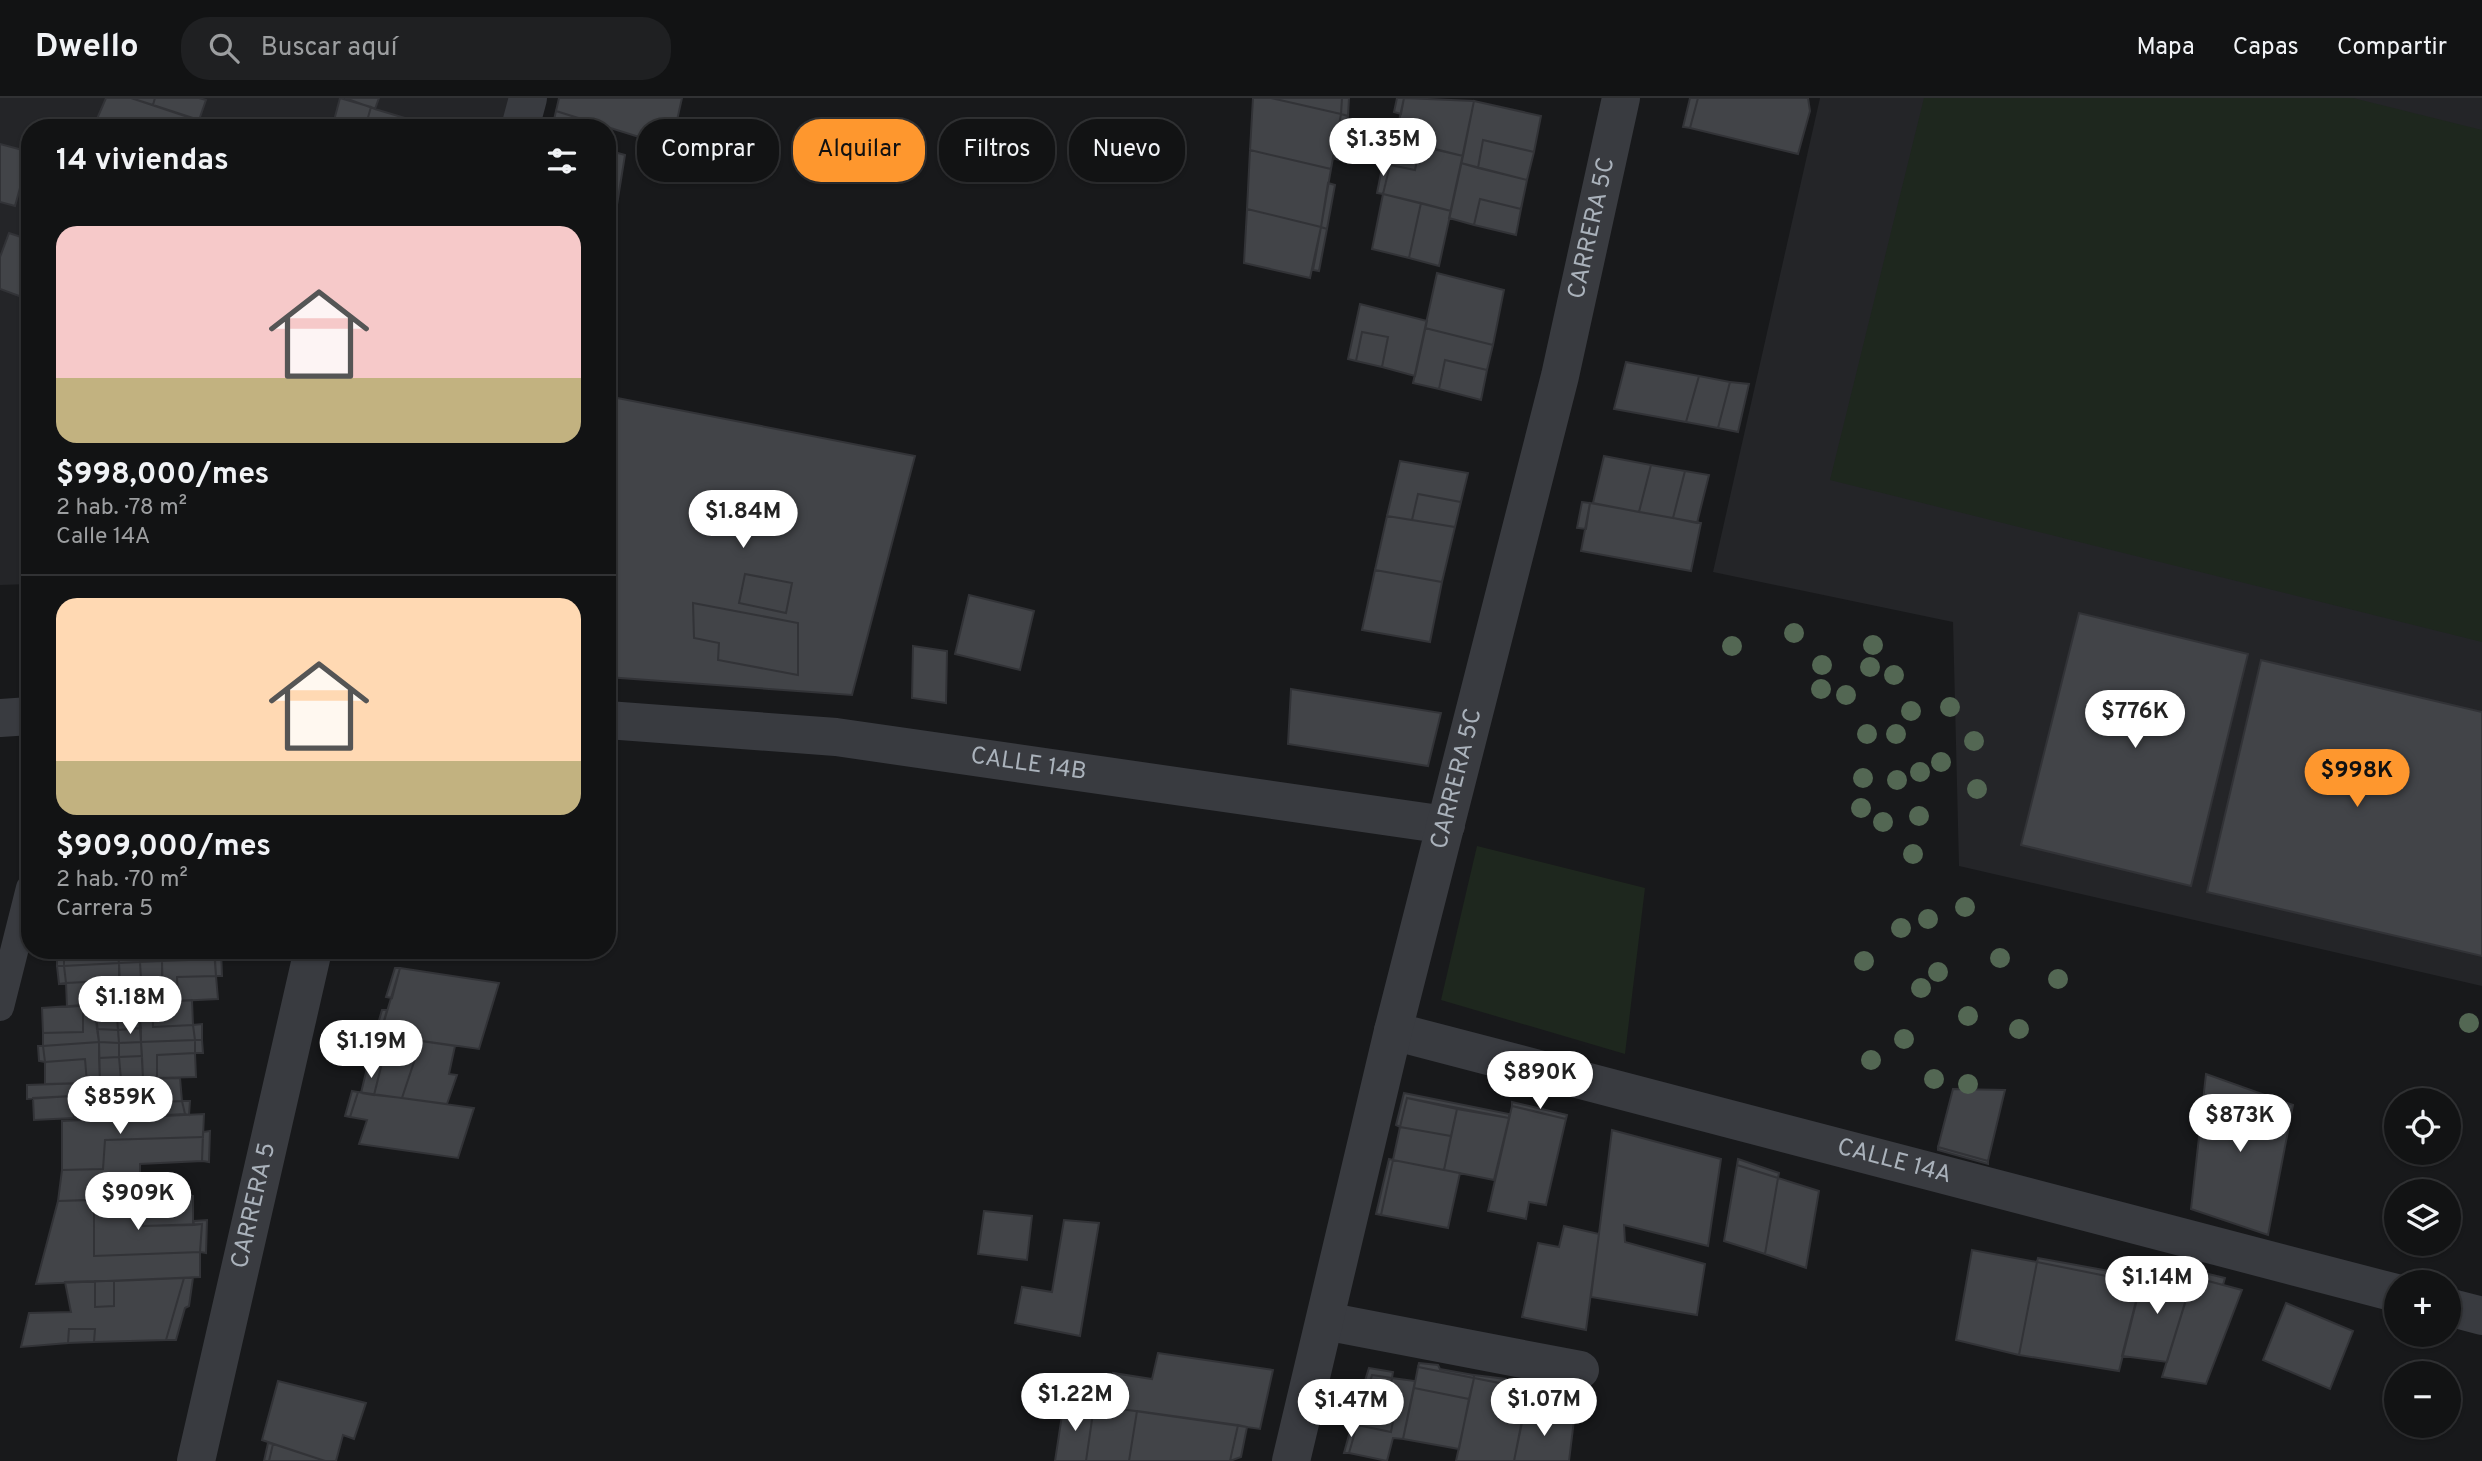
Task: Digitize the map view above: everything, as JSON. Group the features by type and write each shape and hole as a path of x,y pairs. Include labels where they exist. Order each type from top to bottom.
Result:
{"street":[{"path":"522,119 528,98"},
{"name":"CARRERA 5C","path":"1291,1461 1393,1031 1560,376 1621,98"},
{"path":"0,718 21,717"},
{"name":"CALLE 14B","path":"616,721 836,737 1446,825"},
{"name":"CARRERA 5","path":"196,1461 311,959"},
{"name":"CALLE 14A","path":"1393,1031 2384,1290"},
{"path":"2461,1310 2482,1316"},
{"path":"1325,1321 1580,1370"}],"lane":[{"path":"0,1007 21,924"}],"shaded area":[{"path":"0,98 535,98 529,119 21,119 21,584 0,585"},
{"path":"1820,98 2482,98 2482,986 1959,866 1953,622 1713,572"},
{"path":"1924,98 2353,98 2482,130 2482,642 1830,480"},
{"path":"1477,846 1645,888 1625,1054 1441,1000"}],"building":[{"path":"106,98 131,98 194,119 97,119"},
{"path":"131,98 155,98 153,105"},
{"path":"155,98 206,100 199,119 153,105"},
{"path":"340,98 371,107 368,119 334,119"},
{"path":"345,98 379,98 375,109"},
{"path":"559,98 682,98 677,119 637,119 637,136 616,130 616,119 582,119 556,111"},
{"path":"1253,98 1271,98 1341,114 1331,169 1250,150"},
{"path":"1271,98 1342,98 1341,114"},
{"path":"1342,98 1349,98 1348,116 1341,114"},
{"path":"1397,98 1404,98 1401,114 1394,112"},
{"path":"1404,98 1474,101 1463,156 1395,139"},
{"path":"1690,98 1698,98 1690,128 1683,127"},
{"path":"1698,98 1808,98 1810,111 1798,154 1690,128"},
{"path":"1474,101 1541,116 1534,152 1483,140 1478,168 1461,163"},
{"path":"371,107 408,119 368,119"},
{"path":"556,111 581,119 554,119"},
{"path":"1341,114 1348,116 1339,160 1333,158"},
{"path":"1395,139 1420,146 1415,170 1390,165"},
{"path":"1483,140 1534,152 1527,180 1478,168"},
{"path":"0,144 21,150 21,184 15,206 0,202"},
{"path":"1420,146 1463,156 1451,211 1383,194 1390,165 1415,170"},
{"path":"1388,147 1393,148 1390,165 1385,163"},
{"path":"1250,150 1331,169 1321,227 1247,209"},
{"path":"616,152 625,155 616,211"},
{"path":"1383,163 1390,165 1383,194 1377,193"},
{"path":"1461,163 1527,180 1521,209 1480,199 1474,225 1449,218"},
{"path":"1328,183 1335,185 1327,229 1321,227"},
{"path":"1383,194 1421,203 1409,258 1372,249"},
{"path":"1480,199 1521,209 1516,235 1474,225"},
{"path":"1421,203 1451,211 1439,266 1409,258"},
{"path":"1247,209 1321,227 1310,278 1244,263"},
{"path":"1321,227 1327,229 1319,271 1313,270"},
{"path":"9,233 21,237 21,297 0,289 0,257"},
{"path":"1437,273 1504,290 1493,345 1425,328"},
{"path":"1360,304 1427,321 1415,376 1382,367 1388,337 1362,332 1356,361 1348,359"},
{"path":"1425,328 1493,345 1487,370 1445,360 1439,389 1413,383"},
{"path":"1362,332 1388,337 1382,367 1356,361"},
{"path":"1445,360 1487,370 1481,400 1439,389"},
{"path":"1626,362 1699,376 1686,422 1614,409"},
{"path":"1699,376 1730,382 1718,428 1686,422"},
{"path":"1730,382 1749,384 1738,432 1718,428"},
{"path":"616,398 915,456 852,695 616,678"},
{"path":"1604,456 1651,465 1639,512 1593,503"},
{"path":"1400,461 1468,473 1461,502 1418,494 1412,520 1387,516"},
{"path":"1651,465 1685,471 1673,518 1639,512"},
{"path":"1685,471 1709,475 1697,523 1673,518"},
{"path":"1418,494 1461,502 1455,527 1412,520"},
{"path":"1582,502 1590,503 1586,529 1577,528"},
{"path":"1590,503 1701,523 1691,571 1581,551"},
{"path":"1387,516 1455,527 1442,582 1375,570"},
{"path":"1375,570 1442,582 1430,642 1362,630"},
{"path":"745,574 792,583 786,613 739,603"},
{"path":"969,595 1034,611 1020,670 955,654"},
{"path":"693,603 798,623 798,675 718,660 719,643 694,638"},
{"path":"2079,613 2248,654 2191,886 2021,845"},
{"path":"913,646 947,651 946,703 912,698"},
{"path":"2261,660 2482,712 2482,956 2207,892"},
{"path":"1291,689 1441,713 1428,766 1288,744"},
{"path":"57,959 64,959 64,966 57,966"},
{"path":"64,959 118,959 119,963 64,966"},
{"path":"118,959 140,959 140,962 119,963"},
{"path":"140,959 162,959 162,961 140,962"},
{"path":"162,959 215,959 162,961"},
{"path":"215,959 221,959 222,976 216,976"},
{"path":"215,959 216,976 177,977 178,1001 163,1001 162,961"},
{"path":"162,961 162,977 141,979 140,962"},
{"path":"140,962 141,979 119,980 119,963"},
{"path":"119,963 121,1004 107,1004 105,981 66,983 64,966"},
{"path":"57,966 64,966 66,983 59,984"},
{"path":"395,968 400,968 392,998 386,997"},
{"path":"400,968 499,983 479,1049 380,1035"},
{"path":"216,976 218,999 178,1001 177,977"},
{"path":"162,977 163,1001 143,1003 141,979"},
{"path":"141,979 143,1003 121,1004 119,980"},
{"path":"105,981 107,1004 67,1007 66,983"},
{"path":"192,1000 193,1025 153,1027 152,1002"},
{"path":"152,1002 153,1027 193,1025 195,1040 141,1042 138,1004"},
{"path":"116,1004 138,1004 141,1028 118,1030"},
{"path":"116,1004 118,1030 97,1029 95,1005"},
{"path":"83,1005 83,1032 43,1033 42,1008"},
{"path":"83,1005 95,1005 99,1042 43,1046 43,1033 83,1032"},
{"path":"382,1010 387,1010 380,1035 375,1034"},
{"path":"202,1024 202,1040 195,1040 193,1025"},
{"path":"141,1028 141,1042 119,1043 118,1030"},
{"path":"97,1029 118,1030 119,1043 99,1042"},
{"path":"369,1033 375,1034 368,1064 361,1062"},
{"path":"375,1034 421,1041 402,1098 374,1095 381,1067 368,1064"},
{"path":"195,1040 195,1053 157,1055 157,1078 143,1079 141,1042"},
{"path":"195,1040 202,1040 203,1053 195,1053"},
{"path":"421,1041 455,1046 449,1074 457,1075 447,1104 402,1098"},
{"path":"99,1042 100,1082 87,1083 85,1059 45,1062 43,1046"},
{"path":"99,1042 119,1043 119,1057 99,1058"},
{"path":"141,1042 142,1056 119,1057 119,1043"},
{"path":"38,1046 43,1046 45,1062 39,1061"},
{"path":"195,1053 196,1077 157,1078 157,1055"},
{"path":"142,1056 143,1079 121,1080 119,1057"},
{"path":"119,1057 121,1080 100,1082 99,1058"},
{"path":"85,1059 87,1083 45,1084 45,1062"},
{"path":"368,1064 381,1067 374,1095 361,1093"},
{"path":"2206,1074 2293,1105 2268,1235 2191,1209"},
{"path":"180,1078 182,1101 143,1103 143,1079"},
{"path":"143,1079 143,1103 182,1101 185,1114 131,1117 129,1080"},
{"path":"129,1080 129,1103 108,1103 108,1081"},
{"path":"108,1081 108,1097 88,1097 87,1083"},
{"path":"87,1083 89,1118 74,1118 72,1096 27,1099 27,1085"},
{"path":"1953,1089 2005,1090 1988,1161 1938,1147"},
{"path":"352,1091 358,1092 350,1117 345,1116"},
{"path":"358,1092 474,1108 458,1158 359,1144 367,1120 350,1117"},
{"path":"1404,1093 1509,1114 1509,1118 1407,1098 1400,1127 1396,1125"},
{"path":"72,1096 74,1118 34,1120 33,1098"},
{"path":"88,1097 108,1097 108,1119 89,1118"},
{"path":"1407,1098 1457,1109 1451,1136 1400,1127"},
{"path":"182,1101 190,1101 189,1115 185,1114"},
{"path":"1512,1102 1567,1115 1566,1119 1512,1106"},
{"path":"108,1103 129,1103 131,1117 108,1119"},
{"path":"1512,1106 1566,1119 1546,1205 1529,1202 1526,1219 1488,1211"},
{"path":"1457,1109 1509,1118 1494,1180 1444,1170"},
{"path":"204,1114 203,1137 105,1140 103,1169 62,1170 62,1121"},
{"path":"1400,1127 1451,1136 1444,1170 1393,1160"},
{"path":"1612,1130 1721,1159 1708,1246 1624,1225 1625,1242 1705,1264 1697,1315 1591,1297"},
{"path":"210,1131 209,1162 202,1161 203,1132"},
{"path":"203,1137 202,1161 140,1164 140,1198 58,1201 62,1170 103,1169 105,1140"},
{"path":"1938,1147 1988,1161 1988,1164 1938,1150"},
{"path":"1389,1159 1393,1160 1381,1215 1376,1214"},
{"path":"1738,1159 1779,1173 1778,1178 1737,1165"},
{"path":"1393,1160 1460,1173 1448,1228 1381,1215"},
{"path":"1737,1165 1778,1178 1765,1254 1724,1241"},
{"path":"1778,1178 1819,1191 1806,1268 1765,1254"},
{"path":"193,1196 193,1225 143,1226 140,1198"},
{"path":"140,1198 143,1226 202,1224 200,1252 94,1256 94,1200"},
{"path":"94,1200 94,1256 200,1252 200,1277 36,1284 58,1201"},
{"path":"984,1211 1032,1216 1027,1260 978,1254"},
{"path":"207,1220 206,1253 200,1252 202,1224 193,1225 194,1221"},
{"path":"1064,1220 1099,1223 1080,1336 1015,1323 1022,1287 1052,1292"},
{"path":"1564,1226 1599,1234 1586,1330 1522,1317 1538,1243 1559,1247"},
{"path":"1972,1250 2037,1262 2019,1355 1956,1340"},
{"path":"2038,1258 2142,1277 2141,1283 2037,1262"},
{"path":"2037,1262 2141,1283 2119,1371 2019,1355"},
{"path":"2146,1263 2175,1268 2174,1275 2144,1270"},
{"path":"2144,1270 2193,1277 2167,1362 2122,1356"},
{"path":"2196,1271 2225,1278 2223,1285 2193,1277"},
{"path":"2193,1277 2242,1290 2206,1384 2162,1377"},
{"path":"184,1278 166,1340 94,1342 95,1329 69,1329 68,1343 21,1347 29,1313 71,1312 65,1282 95,1281 95,1307 114,1306 114,1281"},
{"path":"184,1278 193,1278 189,1306 185,1308 176,1340 166,1340"},
{"path":"95,1281 114,1281 114,1306 95,1307"},
{"path":"2286,1303 2353,1331 2330,1389 2263,1360"},
{"path":"69,1329 95,1329 94,1342 68,1343"},
{"path":"1158,1353 1273,1370 1260,1429 1106,1407 1113,1373 1152,1379"},
{"path":"1419,1363 1438,1365 1440,1369 1474,1375 1474,1378 1418,1367"},
{"path":"1418,1367 1474,1378 1469,1399 1414,1388"},
{"path":"1369,1368 1393,1372 1392,1378 1372,1375 1363,1408 1357,1406"},
{"path":"1372,1375 1392,1378 1391,1383 1384,1382 1379,1400 1396,1406 1391,1432 1357,1425"},
{"path":"1474,1375 1507,1381 1505,1384 1474,1378"},
{"path":"1392,1378 1415,1381 1403,1439 1393,1438 1387,1461 1349,1453 1357,1425 1391,1432 1396,1406 1379,1400 1384,1382 1391,1383"},
{"path":"1474,1378 1529,1389 1514,1461 1456,1461"},
{"path":"278,1381 366,1403 354,1439 343,1435 336,1461 325,1461 262,1440"},
{"path":"1507,1381 1529,1385 1529,1389 1505,1384"},
{"path":"1529,1385 1578,1395 1577,1399 1529,1389"},
{"path":"1414,1388 1469,1399 1459,1449 1403,1439"},
{"path":"1529,1389 1577,1399 1574,1420 1524,1410"},
{"path":"1064,1402 1094,1406 1086,1461 1055,1461"},
{"path":"1094,1406 1137,1411 1129,1461 1086,1461"},
{"path":"1524,1410 1574,1420 1569,1461 1514,1461"},
{"path":"1137,1411 1238,1425 1230,1461 1129,1461"},
{"path":"1352,1424 1357,1425 1349,1453 1344,1453"},
{"path":"1238,1425 1247,1427 1241,1457 1230,1461"},
{"path":"268,1443 273,1444 269,1461 264,1461"},
{"path":"273,1444 325,1461 269,1461"}]}
